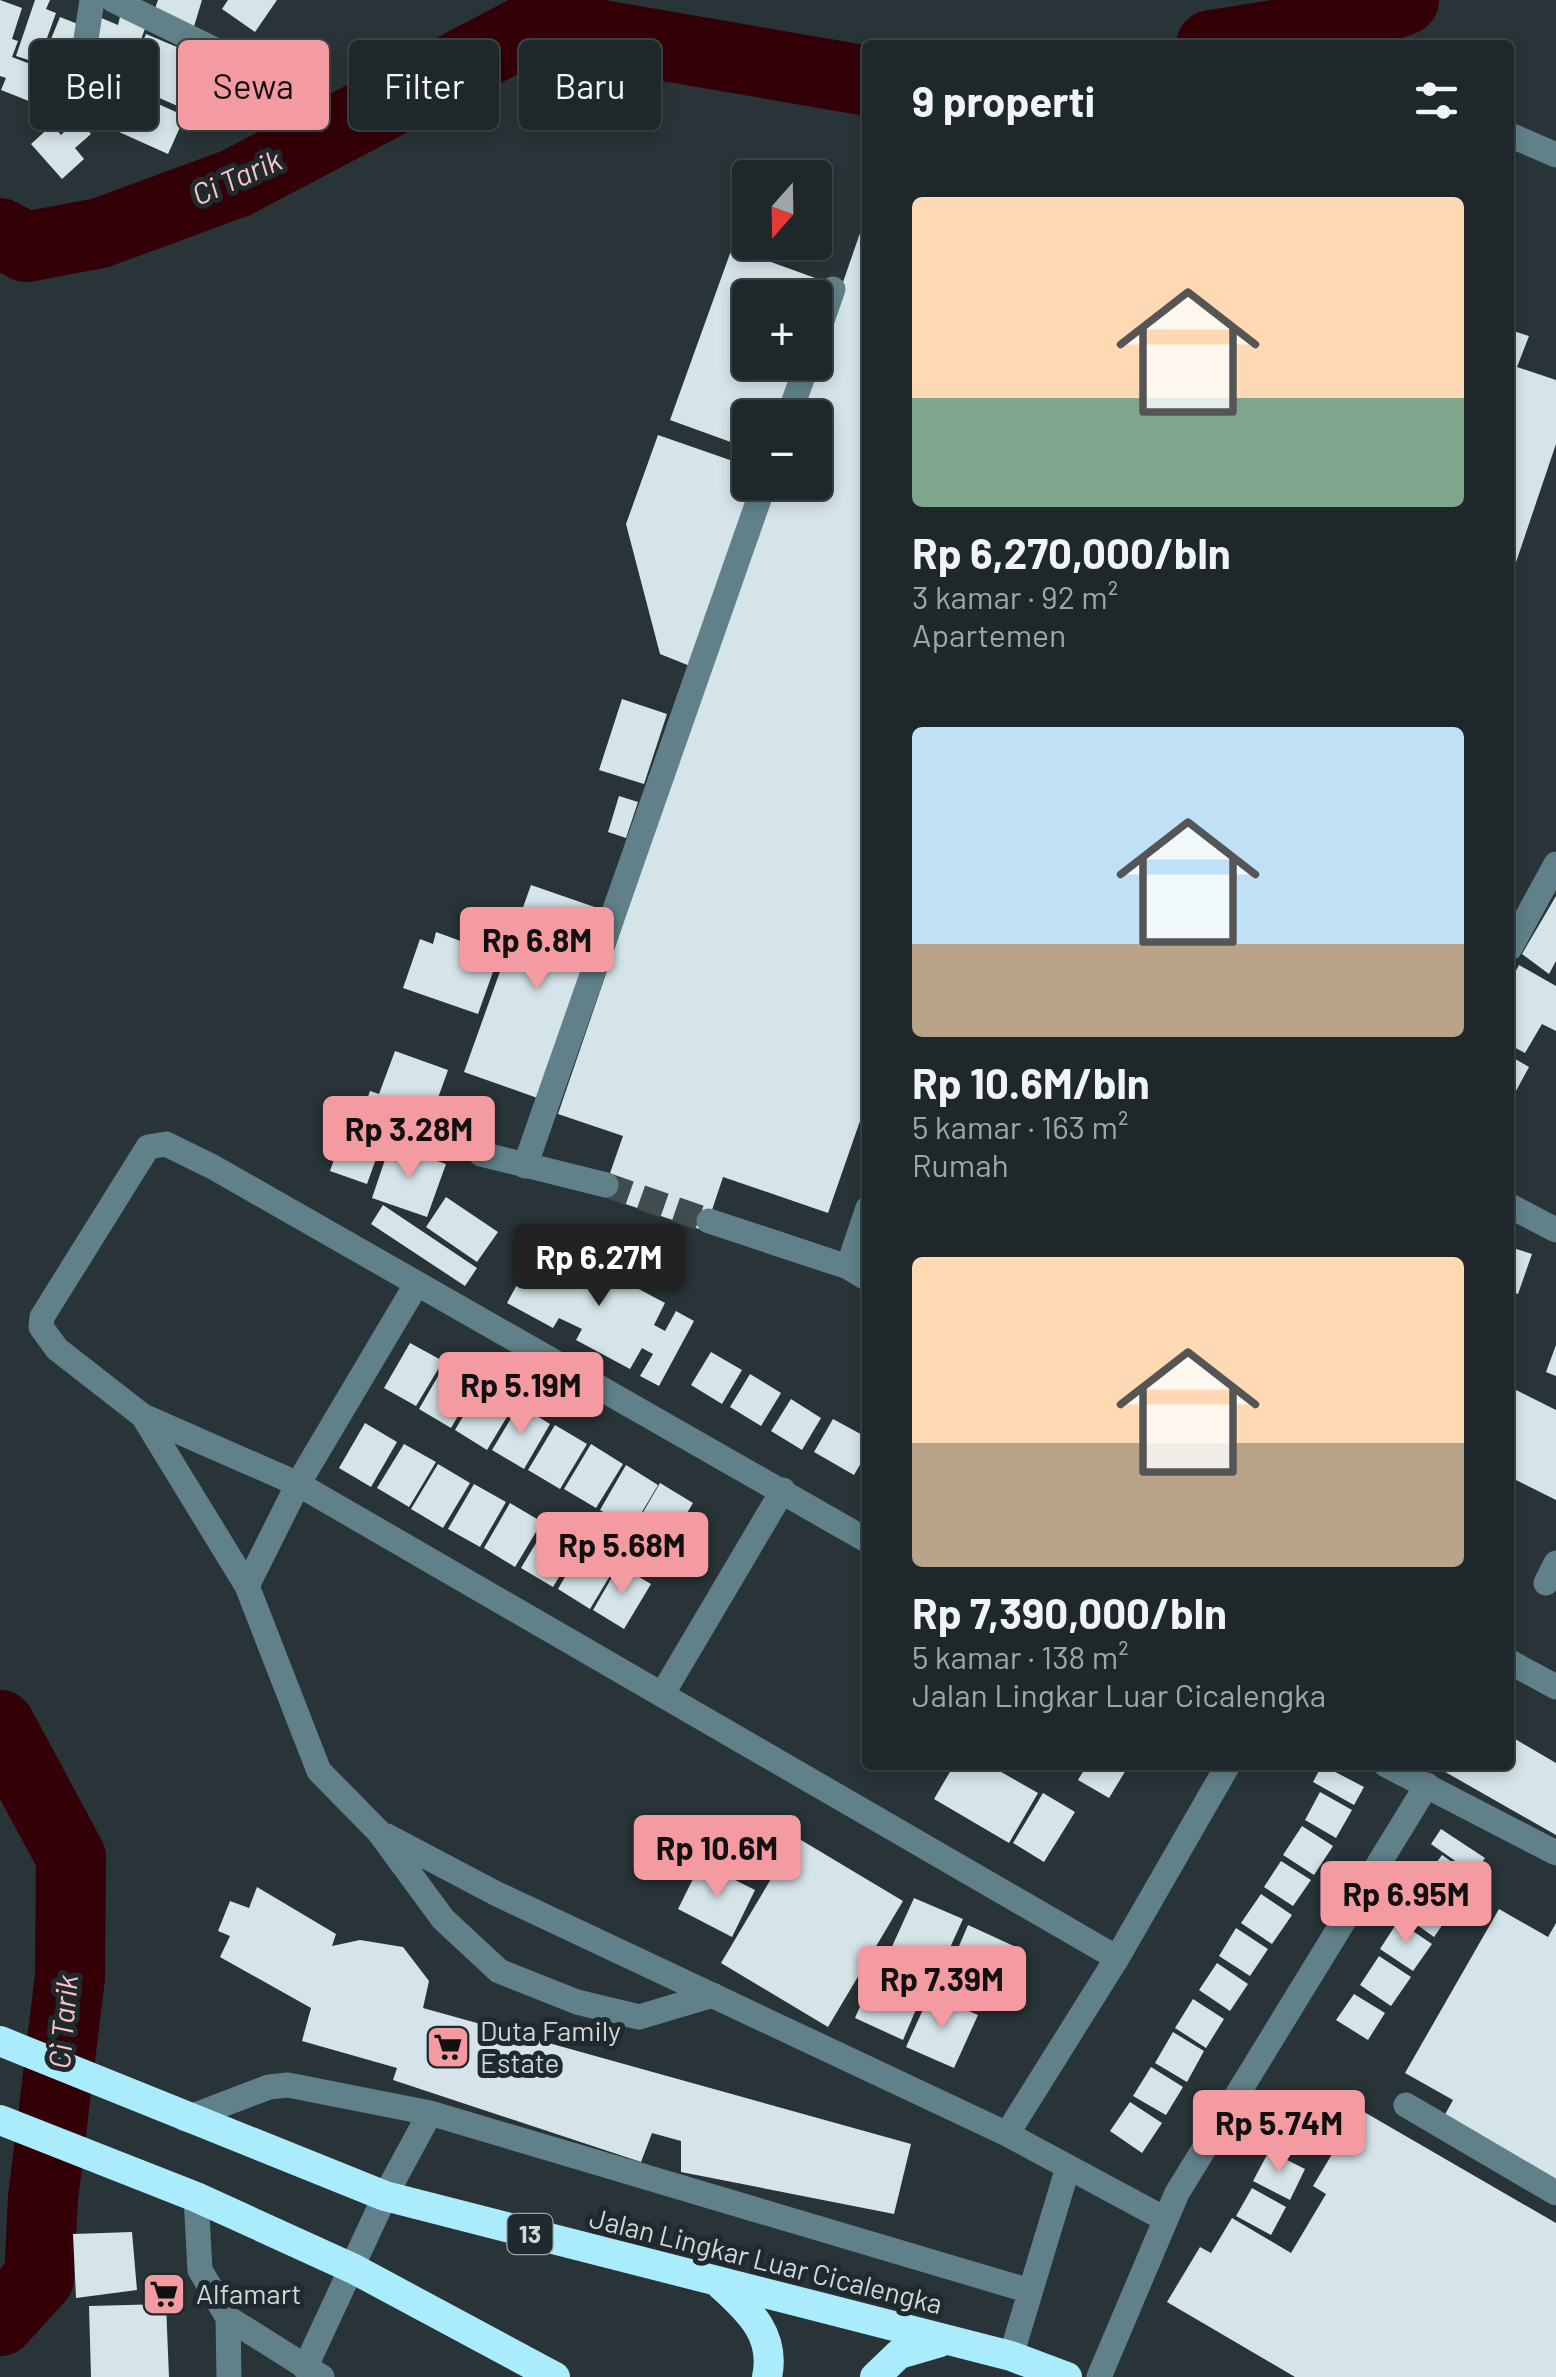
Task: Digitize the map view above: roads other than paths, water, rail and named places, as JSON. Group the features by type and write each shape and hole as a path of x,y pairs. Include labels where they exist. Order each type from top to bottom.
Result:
{"highway":[{"name":"Jalan Lingkar Luar Cicalengka","path":"0,2041 185,2119 386,2196 1011,2356"},
{"path":"0,2120 196,2196 354,2269 555,2377"},
{"path":"719,2283 751,2312 769,2346 767,2377"},
{"path":"876,2377 899,2354 925,2343 950,2341"},
{"name":"13","path":"1011,2356 1067,2377"}],"street":[{"path":"86,40 92,0"},
{"path":"113,0 195,40"},
{"path":"1514,137 1556,155"},
{"path":"524,1166 759,500"},
{"path":"1514,941 1556,864"},
{"path":"862,1537 213,1167 157,1143 148,1148 42,1317 41,1327 57,1349 143,1416 298,1484 1117,1958"},
{"path":"481,1154 606,1185"},
{"path":"1514,1208 1556,1230"},
{"path":"709,1221 858,1273 862,1247"},
{"path":"247,1586 298,1484 416,1284"},
{"path":"143,1416 247,1586 319,1770 379,1832 443,1919 499,1971 577,2002 639,2017 713,1995"},
{"path":"662,1693 783,1490"},
{"path":"1514,1664 1556,1687"},
{"path":"1008,2134 1117,1958 1225,1770"},
{"path":"1396,1770 1556,1854"},
{"path":"1098,2377 1163,2218 1427,1785"},
{"path":"379,1832 497,1894 1008,2134 1163,2218"},
{"path":"185,2119 269,2087 288,2086 430,2114 1030,2291"},
{"path":"1406,2106 1556,2194"},
{"path":"196,2196 200,2270 228,2318 314,2372 386,2196 430,2114"},
{"path":"1011,2356 1068,2167"},
{"path":"228,2318 228,2377"}],"waterway":[{"name":"Ci Tarik","path":"1243,40 1338,25 1404,0"},
{"name":"Ci Tarik","path":"0,233 26,247 100,233 236,183 538,24 862,80"},
{"name":"Ci Tarik","path":"0,1725 71,1857 70,1977 43,2198 39,2278 0,2321"}],"tunnel":[{"path":"606,1185 709,1221"}],"place":[{"name":"Duta Family Estate","path":"448,2047"},
{"name":"Alfamart","path":"164,2294"}]}
